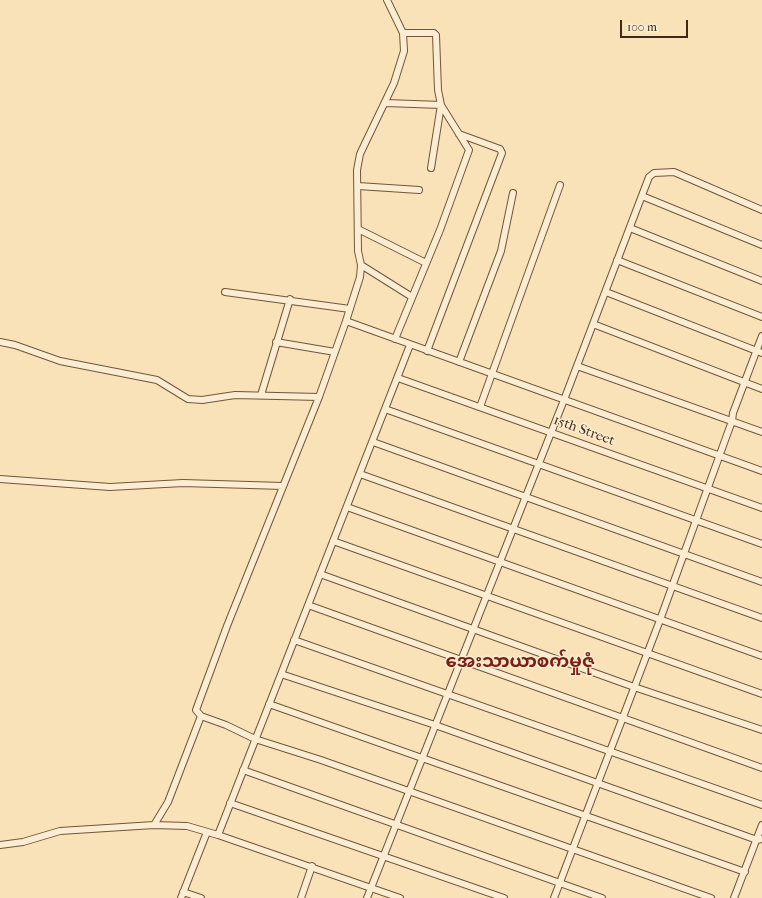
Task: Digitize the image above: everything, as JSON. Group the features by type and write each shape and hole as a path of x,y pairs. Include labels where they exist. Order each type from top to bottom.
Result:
{"street":[{"path":"387,0 403,33 404,51 386,103 360,154 357,170 358,251 362,265 350,309 319,397 196,710 201,716 226,725 255,739 410,791 711,898"},
{"path":"395,339 469,150 442,105 438,90 436,35 434,33 403,33"},
{"path":"386,103 442,105"},
{"path":"431,168 442,105"},
{"path":"427,351 502,153 500,148 459,134"},
{"path":"368,898 435,725 552,432 649,177 654,173 674,172 762,210"},
{"path":"480,407 560,185"},
{"path":"358,186 419,190"},
{"path":"459,362 501,251 513,193"},
{"path":"642,196 762,245"},
{"path":"630,228 762,281"},
{"path":"358,229 426,263"},
{"path":"618,260 762,317"},
{"path":"362,265 412,297"},
{"path":"225,292 350,309"},
{"path":"606,292 759,352"},
{"path":"261,395 290,300"},
{"path":"346,321 762,471"},
{"path":"593,324 762,389"},
{"path":"554,898 660,620 682,554 697,520 720,456 732,421 733,413 759,352 762,336"},
{"path":"0,342 14,344 60,361 157,380 188,399 202,400 261,395 319,397"},
{"path":"276,342 335,352"},
{"path":"218,835 410,345"},
{"path":"577,366 762,432"},
{"name":"15th Street","path":"398,378 762,508"},
{"path":"385,409 762,544"},
{"path":"373,442 762,582"},
{"path":"360,474 762,618"},
{"path":"0,479 110,487 183,483 283,486"},
{"path":"347,507 762,656"},
{"path":"333,541 486,597 762,694"},
{"path":"320,574 474,628 634,687 762,730"},
{"path":"308,605 762,768"},
{"path":"294,640 448,693 762,805"},
{"path":"281,674 435,725 759,840"},
{"path":"269,704 745,872"},
{"path":"154,825 168,802 201,716"},
{"path":"243,770 602,898"},
{"path":"230,803 504,898"},
{"path":"0,845 23,842 60,831 154,825 187,826 312,866 400,898"},
{"path":"734,898 759,840 762,825"},
{"path":"201,898 182,895 207,832"},
{"path":"301,898 312,866"}],"district":[{"name":"အေးသာယာစက်မှုဇုံ","path":"520,663"}]}
